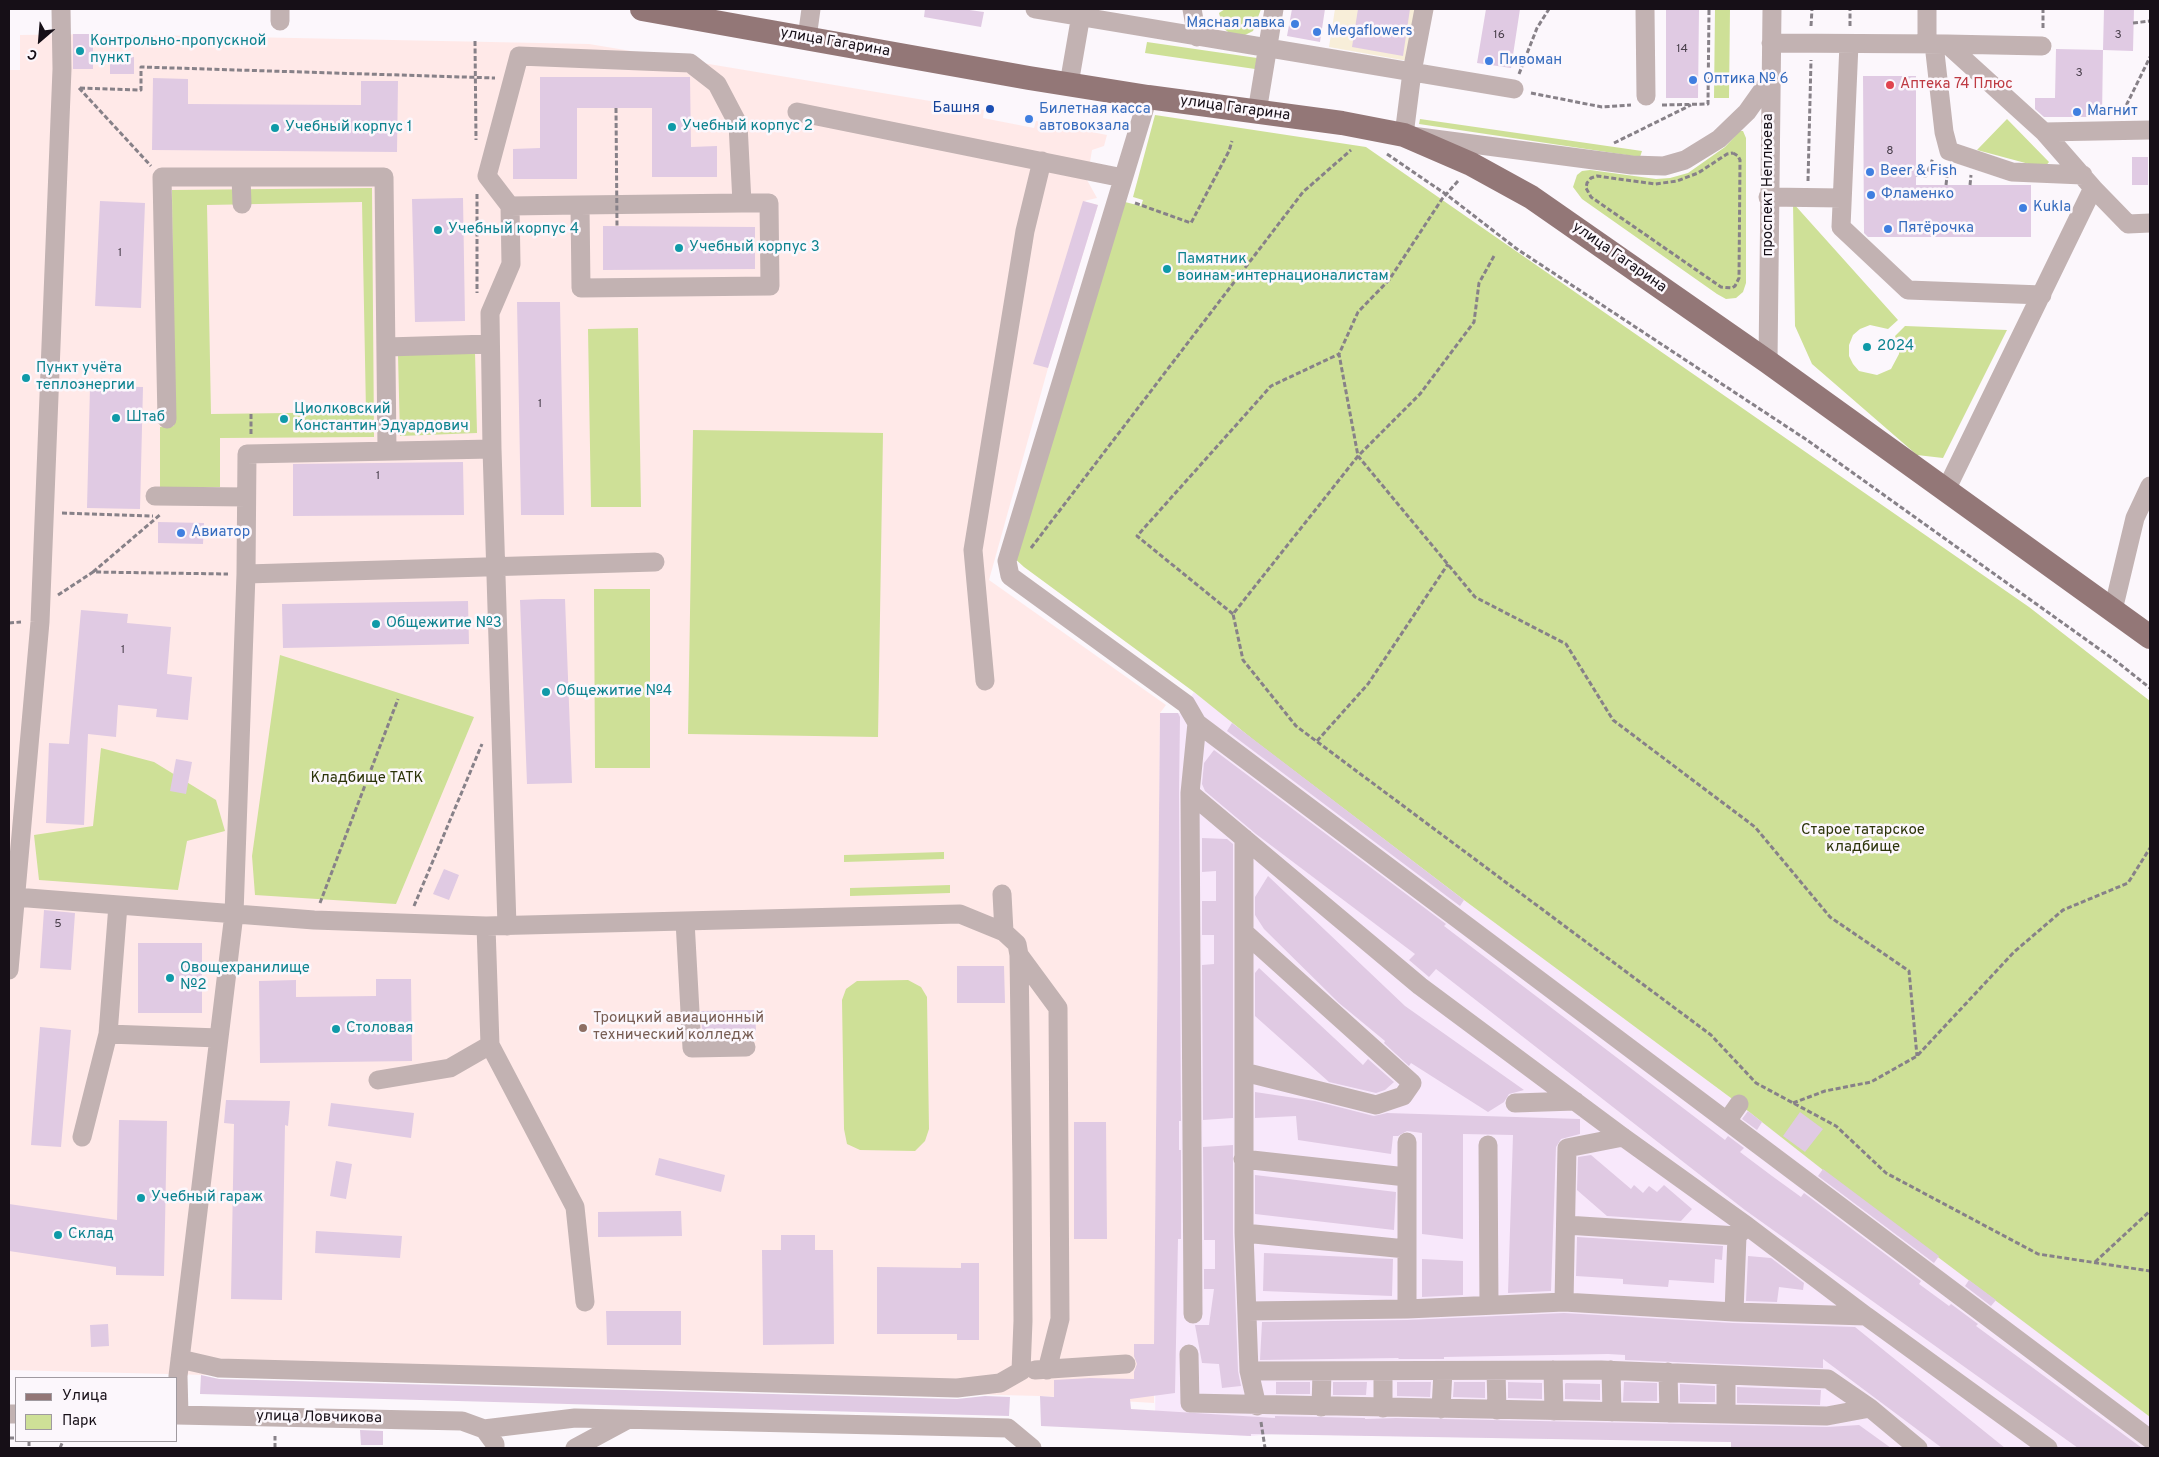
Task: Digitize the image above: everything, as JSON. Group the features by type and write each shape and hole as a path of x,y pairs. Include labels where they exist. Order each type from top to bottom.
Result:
{"main road":[{"name":"улица Гагарина","path":"642,9 1069,84 1148,97 1342,123 1404,135 1471,164 1531,197 1768,362 2150,637"}],"street":[{"path":"9,970 40,607 70,88 62,70 61,9"},
{"path":"807,38 811,9"},
{"path":"1035,9 1081,13 1197,36 1514,90"},
{"path":"1192,9 1197,36"},
{"path":"1257,112 1274,9"},
{"path":"1424,9 1412,72 1404,135 1632,165 1664,166 1684,160 1719,139 1747,112 1770,81"},
{"path":"1645,9 1646,102"},
{"name":"проспект Неплюева","path":"1768,362 1768,197 1772,9"},
{"path":"1928,9 1936,44 1944,132 1950,151 2012,172 2088,181"},
{"path":"1069,84 1081,13"},
{"path":"1771,44 2042,46"},
{"path":"1849,44 1841,227 1908,290 2042,295"},
{"path":"1936,44 2044,132 2128,224 2150,223"},
{"path":"507,926 492,449 490,313 511,264 510,206 487,176 519,56 690,63 717,84 738,124 742,203"},
{"path":"1148,97 1007,560 1010,576 1186,704 1197,723 2150,1438"},
{"path":"797,112 1123,178"},
{"path":"2044,132 2150,130"},
{"path":"984,681 973,550 1025,231 1042,162"},
{"path":"167,420 162,177 384,177 387,450"},
{"path":"242,177 242,204"},
{"path":"1946,490 2042,295 2088,181"},
{"path":"1768,197 1842,198"},
{"path":"510,206 580,205 742,203 769,203 770,286 580,288 580,205"},
{"path":"386,347 490,344"},
{"path":"178,1415 178,1376 234,914 246,574 247,454 492,449"},
{"path":"2112,610 2135,518 2150,486"},
{"path":"155,496 246,497"},
{"path":"246,574 655,562"},
{"path":"1193,1314 1190,793 1197,723"},
{"path":"1190,793 1420,986 1623,1136 1742,1231 1866,1316 2048,1448"},
{"path":"1244,838 1244,1233 1249,1371 1257,1406"},
{"path":"1002,894 1004,932"},
{"path":"15,897 314,920 486,926 960,914 1004,932 1017,944 1019,955 1022,1371"},
{"path":"82,1137 108,1034 118,905"},
{"path":"685,921 692,1048 746,1048"},
{"path":"486,926 490,1045 575,1207 585,1302"},
{"path":"1244,932 1412,1082 1403,1096 1376,1105 1244,1072"},
{"path":"1019,955 1058,1008 1060,1319 1047,1370"},
{"path":"108,1034 219,1038"},
{"path":"378,1080 450,1068 490,1045"},
{"path":"1515,1103 1575,1101"},
{"path":"1727,1121 1739,1104"},
{"path":"1564,1302 1567,1148 1623,1136"},
{"path":"1407,1142 1407,1309"},
{"path":"1488,1145 1489,1305"},
{"path":"1243,1159 1406,1177"},
{"path":"1566,1225 1742,1231"},
{"path":"1734,1312 1742,1231"},
{"path":"1244,1233 1406,1249"},
{"path":"1247,1311 1407,1309 1564,1302 1734,1312 1866,1316"},
{"path":"1189,1354 1190,1403 1257,1406 1827,1416 1870,1408"},
{"path":"180,1359 219,1368 957,1388 1000,1383 1022,1371 1126,1364"},
{"path":"1553,1370 1554,1411"},
{"path":"1249,1371 1611,1370 1828,1379 1870,1408 1918,1448"},
{"path":"1611,1370 1612,1412"},
{"path":"1441,1409 1443,1371"},
{"path":"1496,1371 1498,1410"},
{"path":"1322,1372 1322,1407"},
{"path":"1382,1408 1383,1372"},
{"path":"1668,1372 1669,1413"},
{"path":"1726,1374 1726,1414"},
{"name":"улица Ловчикова","path":"178,1415 462,1421 484,1429"},
{"path":"495,1448 495,1444 484,1429 575,1418 1008,1428 1032,1448"},
{"path":"575,1448 628,1419"}],"path":[{"path":"1549,9 1537,28 1514,90 1602,107 1646,102 1708,104 1709,9"},
{"path":"1808,197 1812,9"},
{"path":"2133,22 2150,21"},
{"path":"2114,130 2150,57"},
{"path":"70,88 141,90 141,67 513,79"},
{"path":"62,70 70,88 162,177"},
{"path":"1614,144 1693,104"},
{"path":"616,108 617,227"},
{"path":"1118,196 1191,223 1230,150 1232,141"},
{"path":"1010,576 1303,192 1351,150"},
{"path":"1382,151 1447,195 1517,249 1806,440 2116,661 2150,688"},
{"path":"1733,153 1738,156 1739,278 1732,288 1721,287 1591,196 1586,188 1591,178 1603,176 1655,184 1677,181 1698,173 1727,154 1733,153"},
{"path":"1442,199 1389,280 1358,312 1339,354 1358,456 1475,597 1566,644 1613,720 1755,827 1830,917 1910,971 1917,1056"},
{"path":"1233,614 1358,456 1420,394 1474,322 1479,283 1494,256"},
{"path":"1339,354 1271,386 1137,536 1233,614 1243,660 1296,726 1711,1035 1756,1083 1836,1126 1886,1173 2038,1254 2150,1271"},
{"path":"40,607 92,572 182,496"},
{"path":"44,512 159,516"},
{"path":"1317,741 1368,684 1448,564"},
{"path":"92,572 246,574"},
{"path":"314,920 398,700"},
{"path":"407,923 485,738"},
{"path":"1792,1103 1825,1091 1871,1082 1917,1056 2014,952 2063,910 2128,883 2150,848"},
{"path":"2094,1262 2150,1211"},
{"path":"1257,1406 1265,1448"}],"shaded area":[{"path":"1335,9 1416,9 1408,61 1329,47"},
{"name":"Троицкий авиационный технический колледж","path":"98,34 589,44 984,110 983,118 1034,128 1036,121 1107,135 1104,146 1092,150 1087,180 1097,198 1084,201 1098,205 1048,368 989,580 1166,705 1160,713 1154,1403 1040,1396 9,1370 9,70 20,70 20,35"},
{"path":"1194,692 1464,900 1739,1104 2150,1417 2150,1448 1731,1448 1731,1442 1272,1434 1251,1436 1155,1431 1160,713 1180,713"}],"green space":[{"path":"1225,9 1261,9 1253,31 1237,39 1223,28 1219,13"},
{"path":"1715,9 1730,9 1729,98 1714,98"},
{"path":"1147,42 1257,58 1255,69 1145,53"},
{"name":"Старое татарское кладбище","path":"1155,115 1366,147 2029,607 2150,701 2150,1417 1837,1181 1739,1104 1464,900 1255,741 1194,692 1013,557 1125,202 1141,206 1143,200 1133,197"},
{"path":"1420,119 1642,151 1640,157 1419,124"},
{"path":"2007,119 2049,162 2044,168 1977,150"},
{"path":"1740,131 1743,131 1746,138 1746,283 1743,292 1736,298 1726,299 1717,294 1582,199 1573,187 1577,175 1582,171 1590,170 1656,179 1670,178 1688,173 1725,147"},
{"path":"372,188 374,437 220,438 220,487 160,488 160,427 174,426 172,190","holes":["362,202 366,412 211,414 207,205"]},
{"path":"1793,203 1898,320 1888,329 1870,325 1860,329 1853,335 1849,345 1849,356 1859,371 1877,375 1891,369 1899,354 1899,346 1895,336 1905,326 2007,330 1943,458 1917,455 1812,364 1795,326"},
{"path":"638,328 641,507 591,507 588,329"},
{"path":"475,352 477,433 400,436 398,355"},
{"path":"693,430 883,433 878,737 688,734"},
{"path":"594,589 650,589 650,768 595,768"},
{"name":"Кладбище ТАТК","path":"280,655 474,717 396,904 255,895 252,856"},
{"path":"101,748 154,762 216,800 225,831 187,841 178,890 39,880 34,835 93,826"},
{"path":"944,852 944,859 844,862 844,855"},
{"path":"950,885 950,893 850,896 850,888"},
{"path":"908,980 921,987 927,997 929,1129 925,1141 915,1151 860,1150 847,1144 844,1129 842,1000 846,989 857,981"}],"building":[{"path":"925,9 962,9 984,12 981,27 924,17"},
{"path":"1292,9 1325,9 1320,42 1287,36"},
{"path":"1358,9 1410,9 1403,56 1352,47"},
{"path":"1486,9 1520,9 1511,68 1477,63"},
{"path":"1666,9 1699,9 1698,98 1666,98"},
{"path":"2104,9 2134,9 2133,51 2103,50"},
{"name":"Контрольно-пропускной пункт","path":"73,34 93,34 93,69 73,69"},
{"path":"2056,49 2103,50 2102,117 2044,117 2035,109 2035,98 2055,98"},
{"path":"134,57 134,74 110,74 110,58"},
{"path":"1863,76 1916,76 1916,185 2031,185 2031,237 1868,237 1864,233"},
{"name":"Учебный корпус 2","path":"540,77 690,77 691,147 717,146 717,177 652,177 652,108 577,108 577,179 513,179 513,149 540,148"},
{"name":"Учебный корпус 1","path":"153,78 188,79 188,104 361,105 361,81 398,81 397,152 152,150"},
{"path":"2132,157 2148,157 2148,185 2132,185"},
{"name":"Учебный корпус 4","path":"463,198 465,321 415,322 412,199"},
{"path":"100,201 145,203 141,308 95,306"},
{"path":"1083,201 1098,205 1048,368 1033,364"},
{"name":"Учебный корпус 3","path":"603,226 755,227 755,269 603,270"},
{"path":"517,302 560,302 564,515 521,515"},
{"name":"Штаб","path":"90,386 143,387 140,509 87,508"},
{"path":"463,462 464,515 293,516 293,464"},
{"name":"Авиатор","path":"158,522 204,523 203,544 158,543"},
{"name":"Общежитие №4","path":"565,599 572,783 527,784 520,600"},
{"name":"Общежитие №3","path":"468,601 469,644 283,648 282,604"},
{"path":"81,610 128,614 127,623 171,627 167,674 192,677 188,720 156,717 157,709 118,705 116,737 88,734 84,825 46,823 49,743 69,744"},
{"path":"1160,713 1178,713 1180,717 1181,1121 1179,1121 1179,1150 1181,1150 1181,1239 1178,1239 1175,1393 1130,1399 1131,1409 1275,1418 1275,1416 1827,1427 1859,1425 1891,1448 1731,1448 1731,1442 1251,1434 1251,1436 1041,1426 1040,1396 1054,1397 1054,1380 1090,1378 1134,1379 1137,1364 1134,1356 1134,1344 1154,1344"},
{"path":"1232,723 1464,900 1460,906 1227,731"},
{"path":"1214,750 1446,924 1444,926 1725,1140 1728,1136 1744,1148 1740,1152 1801,1197 1804,1193 1921,1281 1919,1284 1949,1306 1951,1304 1978,1324 1976,1326 2142,1448 2078,1448 1745,1210 1436,969 1429,977 1409,960 1415,954 1256,834 1205,791 1202,784 1204,763"},
{"path":"176,759 192,762 186,794 170,791"},
{"path":"1202,838 1227,839 1233,844 1233,1118 1203,1120 1202,965 1214,964 1214,935 1202,935 1202,901 1216,901 1216,871 1202,872"},
{"path":"444,869 459,875 449,900 433,894"},
{"path":"1268,876 1405,1006 1524,1090 1509,1094 1504,1102 1488,1112 1411,1063 1409,1066 1384,1043 1385,1041 1339,1003 1264,929 1255,915 1255,897"},
{"path":"44,910 75,913 71,970 40,968"},
{"name":"Овощехранилище №2","path":"138,943 202,943 202,1013 138,1013"},
{"path":"957,966 1004,966 1005,1003 957,1003"},
{"path":"1259,968 1363,1065 1368,1059 1394,1082 1385,1090 1376,1093 1329,1082 1255,1016 1255,973"},
{"name":"Столовая","path":"376,979 411,979 412,1061 260,1063 259,981 296,980 296,997 376,996"},
{"path":"755,1010 756,1031 702,1033 701,1011"},
{"path":"40,1027 71,1030 61,1147 31,1145"},
{"path":"1255,1092 1315,1101 1374,1116 1387,1113 1580,1119 1580,1134 1561,1139 1556,1147 1551,1291 1508,1293 1513,1135 1463,1134 1463,1239 1422,1234 1422,1133 1407,1131 1398,1136 1393,1136 1391,1154 1298,1140 1296,1116 1255,1118"},
{"path":"226,1100 290,1101 288,1126 285,1125 282,1300 231,1299 234,1124 224,1123"},
{"path":"331,1103 414,1113 411,1138 328,1126"},
{"path":"1748,1111 1762,1122 1757,1130 1742,1119"},
{"path":"1800,1112 1823,1129 1805,1152 1783,1136"},
{"path":"119,1120 167,1121 164,1276 116,1275 116,1267 9,1251 9,1204 117,1220"},
{"path":"1074,1122 1106,1122 1107,1239 1074,1239"},
{"path":"1233,1145 1233,1233 1238,1371 1241,1386 1222,1388 1219,1364 1202,1363 1195,1325 1209,1325 1214,1289 1204,1289 1204,1269 1215,1269 1215,1240 1204,1240 1203,1147"},
{"path":"1591,1155 1631,1189 1634,1185 1643,1193 1649,1186 1657,1192 1664,1185 1692,1209 1681,1221 1607,1216 1577,1190 1578,1157"},
{"path":"659,1158 725,1175 721,1192 655,1175"},
{"path":"336,1161 352,1164 346,1199 330,1196"},
{"path":"1823,1169 1939,1256 1934,1263 1818,1176"},
{"path":"1255,1175 1396,1192 1394,1230 1255,1214"},
{"path":"681,1211 682,1236 598,1237 598,1212"},
{"path":"316,1231 402,1236 400,1258 315,1253"},
{"path":"781,1235 815,1235 815,1250 833,1250 834,1344 763,1345 762,1250 781,1250"},
{"path":"1577,1237 1723,1246 1722,1260 1715,1259 1714,1283 1669,1280 1668,1287 1623,1284 1623,1279 1576,1276"},
{"path":"1264,1253 1393,1259 1392,1296 1263,1291"},
{"path":"1748,1256 1771,1258 1804,1283 1803,1290 1779,1287 1777,1302 1746,1301"},
{"path":"1422,1259 1463,1261 1463,1295 1422,1297"},
{"path":"961,1263 979,1263 979,1340 957,1340 957,1334 877,1334 877,1267 961,1268"},
{"path":"1969,1280 1996,1300 1991,1306 1965,1286"},
{"path":"606,1311 681,1311 681,1345 607,1345"},
{"path":"1564,1313 1733,1323 1855,1327 2005,1448 1942,1448 1823,1359 1823,1368 1625,1360 1625,1355 1608,1354 1444,1357 1444,1359 1260,1360 1262,1322 1407,1320"},
{"path":"108,1324 109,1346 91,1347 90,1325"},
{"path":"201,1375 219,1379 957,1399 985,1396 1010,1397 1009,1416 200,1394"},
{"path":"1276,1382 1310,1382 1310,1394 1276,1394"},
{"path":"1333,1382 1367,1382 1366,1395 1333,1395"},
{"path":"1397,1382 1431,1382 1430,1397 1397,1396"},
{"path":"1454,1382 1485,1382 1485,1398 1453,1397"},
{"path":"1508,1382 1542,1383 1542,1399 1508,1398"},
{"path":"1624,1382 1657,1383 1657,1401 1623,1401"},
{"path":"1566,1383 1600,1384 1600,1400 1565,1399"},
{"path":"1680,1384 1715,1386 1715,1402 1680,1402"},
{"path":"1737,1387 1821,1390 1820,1405 1737,1403"},
{"path":"360,1430 383,1431 383,1445 361,1445"}],"place":[{"name":"Мясная лавка","path":"1295,24"},
{"name":"Megaflowers","path":"1317,32"},
{"name":"Контрольно-пропускной пункт","path":"80,51"},
{"name":"Пивоман","path":"1489,61"},
{"name":"Оптика № 6","path":"1693,80"},
{"name":"Аптека 74 Плюс","path":"1890,85"},
{"name":"Башня","path":"990,109"},
{"name":"Магнит","path":"2077,112"},
{"name":"Билетная касса автовокзала","path":"1029,119"},
{"name":"Учебный корпус 2","path":"672,127"},
{"name":"Учебный корпус 1","path":"275,128"},
{"name":"Beer & Fish","path":"1870,172"},
{"name":"Фламенко","path":"1871,195"},
{"name":"Kukla","path":"2023,208"},
{"name":"Пятёрочка","path":"1888,229"},
{"name":"Учебный корпус 4","path":"438,230"},
{"name":"Учебный корпус 3","path":"679,248"},
{"name":"Памятник воинам-интернационалистам","path":"1167,269"},
{"name":"2024","path":"1867,347"},
{"name":"Пункт учёта теплоэнергии","path":"26,378"},
{"name":"Штаб","path":"116,418"},
{"name":"Циолковский Константин Эдуардович","path":"284,419"},
{"name":"Авиатор","path":"181,533"},
{"name":"Общежитие №3","path":"376,624"},
{"name":"Общежитие №4","path":"546,692"},
{"name":"Овощехранилище №2","path":"170,978"},
{"name":"Троицкий авиационный технический колледж","path":"583,1028"},
{"name":"Столовая","path":"336,1029"},
{"name":"Учебный гараж","path":"141,1198"},
{"name":"Склад","path":"58,1235"}]}
